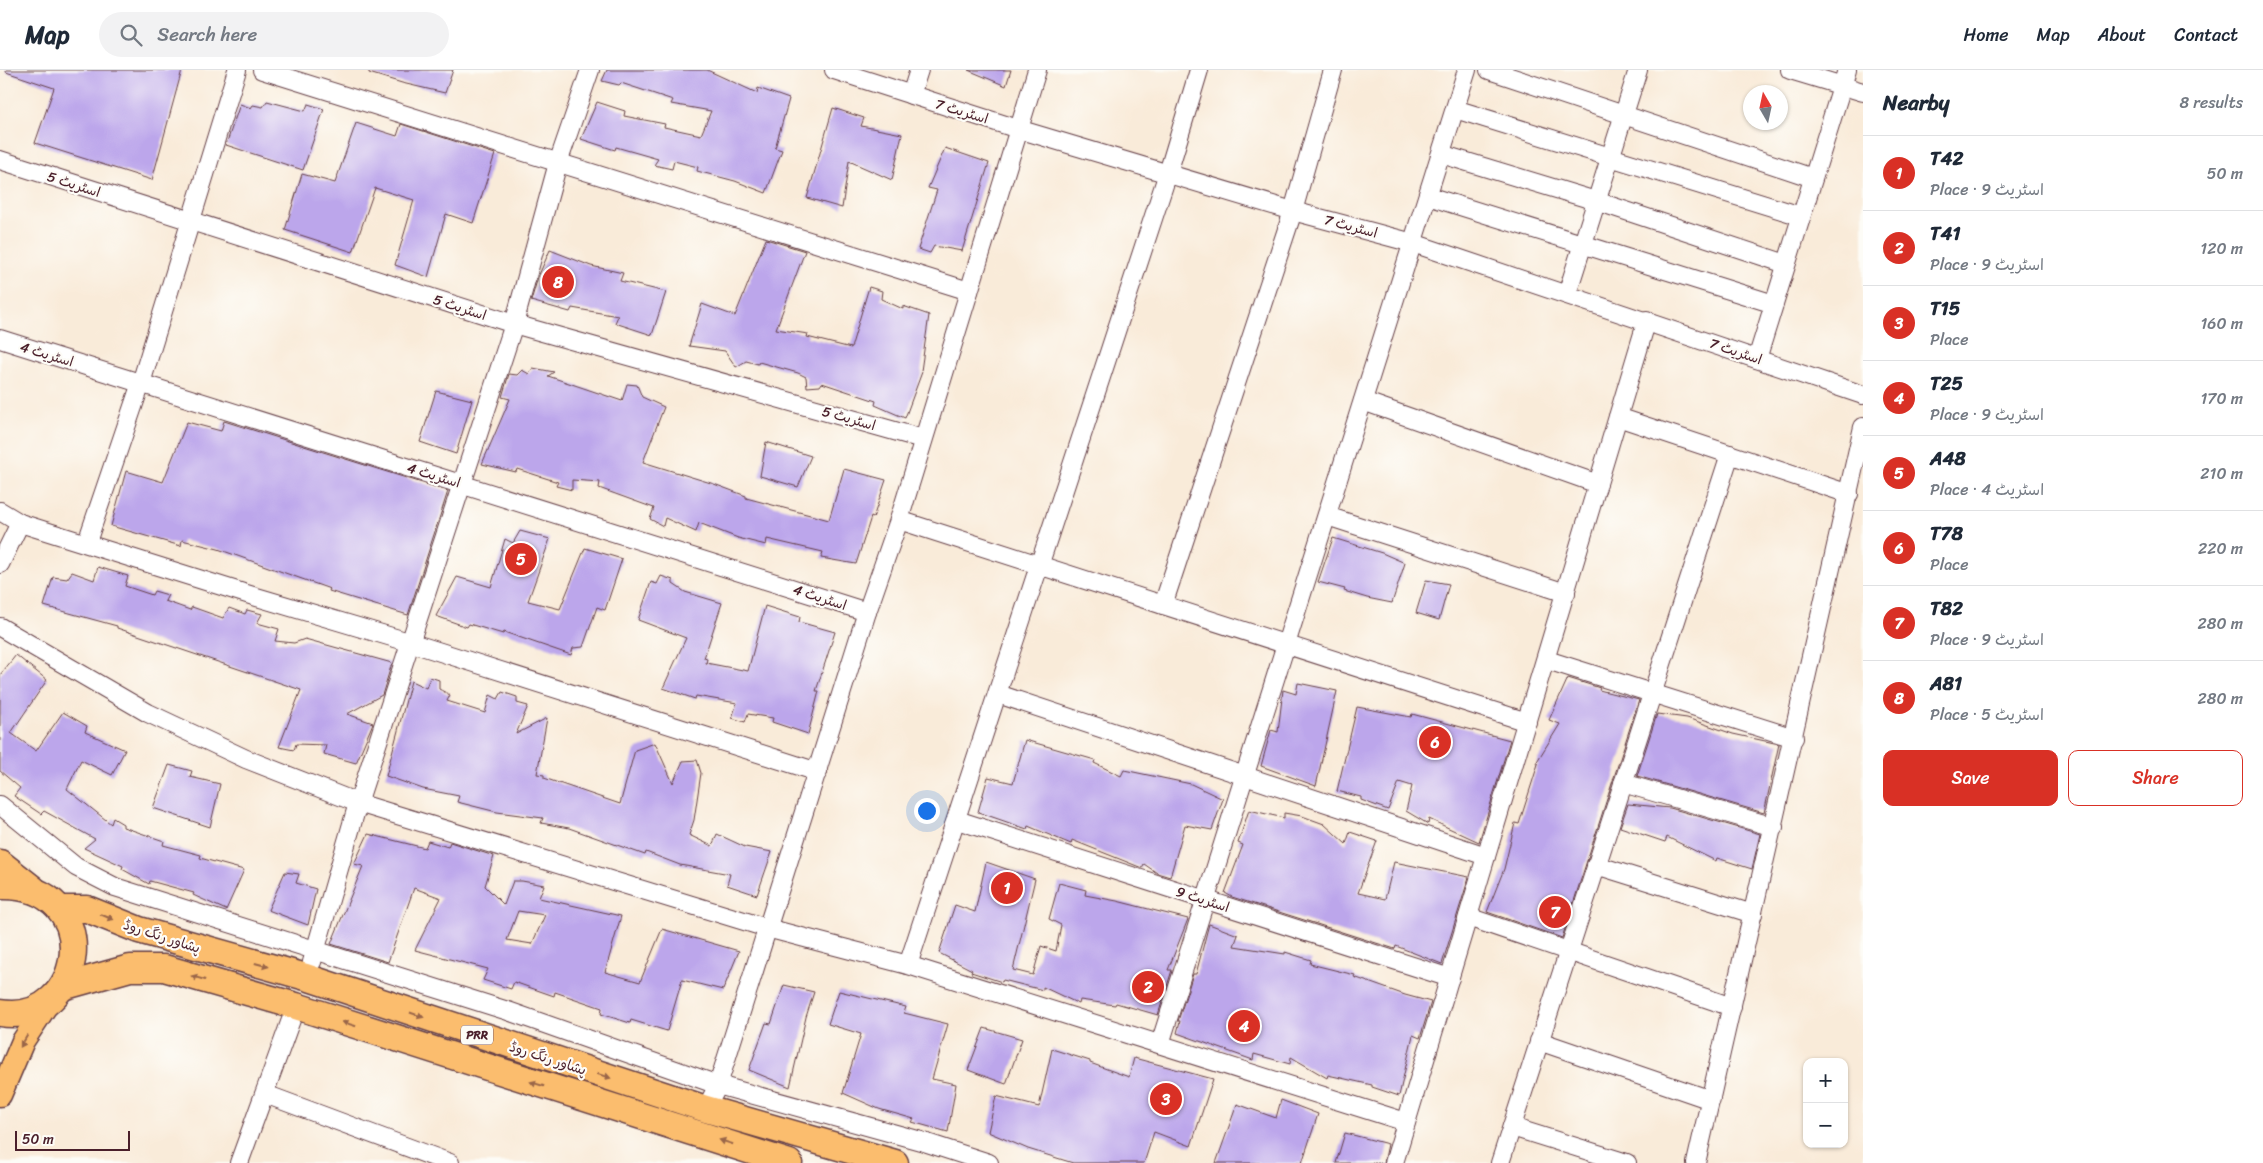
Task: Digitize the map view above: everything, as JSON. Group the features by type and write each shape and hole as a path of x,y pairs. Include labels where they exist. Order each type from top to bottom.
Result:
{"highway":[{"path":"0,863 60,909 71,932 74,956 70,973 56,994"},
{"path":"0,886 16,885 33,890"},
{"name":"پشاور رنگ روڈ","path":"60,909 87,908 139,930 306,978 706,1109 895,1163"},
{"name":"پشاور رنگ روڈ","path":"0,1013 20,1013 36,1008 56,994 130,968 164,968 296,1006 789,1163"}],"main road":[{"path":"0,1095 22,1041 56,994"}],"street":[{"path":"87,542 141,383 236,70"},
{"path":"262,70 969,291"},
{"path":"306,978 316,951 358,803 412,643 514,324 558,163 590,70"},
{"name":"اسٹریٹ 7","path":"834,70 1018,129 1293,211 1413,243 1647,320 1863,395"},
{"path":"911,95 920,70"},
{"path":"706,1109 718,1085 818,772 1037,70"},
{"path":"908,964 957,820 1038,565 1168,173 1199,70"},
{"path":"1164,605 1293,211 1333,70"},
{"path":"1160,1044 1467,70"},
{"path":"1489,70 1813,178"},
{"path":"1567,294 1638,70"},
{"path":"1790,70 1845,78 1863,92"},
{"path":"1756,358 1845,78"},
{"path":"1455,109 1801,216"},
{"path":"1441,154 1786,264"},
{"name":"اسٹریٹ 5","path":"0,160 514,324 923,439"},
{"path":"1428,196 1774,304"},
{"path":"1394,1163 1547,660 1647,320"},
{"name":"اسٹریٹ 4","path":"0,339 867,612"},
{"path":"1363,401 1598,484"},
{"path":"1618,417 1849,494"},
{"path":"1696,1163 1774,827 1863,427"},
{"path":"1500,1163 1730,454"},
{"path":"0,511 20,523 87,542 250,596 412,643 818,772"},
{"path":"1327,516 1566,592"},
{"path":"898,520 1527,722"},
{"path":"0,564 20,523"},
{"path":"0,628 148,713 246,759 358,803 767,928 908,964 1406,1122"},
{"path":"1547,660 1794,738"},
{"path":"998,694 1486,856"},
{"path":"1623,783 1774,827"},
{"path":"0,805 76,867 116,887 508,1011 718,1085 921,1141 990,1163"},
{"name":"اسٹریٹ 9","path":"957,820 1450,978"},
{"path":"1596,865 1754,914"},
{"path":"1468,917 1732,1007"},
{"path":"239,1163 296,1006"},
{"path":"1540,1041 1711,1100"},
{"path":"265,1094 450,1163"},
{"path":"1512,1127 1627,1163"}],"building":[{"path":"6,70 182,70 152,180 35,143 54,88 6,72"},
{"path":"369,70 453,70 445,93 402,83 369,73"},
{"path":"607,70 707,70 757,93 758,88 789,99 775,148 782,150 766,193 735,181 697,171 698,167 674,161 672,169 654,165 658,159 616,147 615,150 581,139 597,102 625,111 624,116 665,124 664,127 701,135 711,111 671,104 673,100 621,83 619,85 602,81"},
{"path":"968,70 1011,70 1006,86"},
{"path":"267,101 305,111 308,104 324,109 303,170 226,145 240,104 251,108 253,105 263,107"},
{"path":"833,108 864,118 861,126 902,134 892,180 849,161 842,208 807,198"},
{"path":"356,123 397,136 401,124 495,154 473,223 446,214 428,277 395,265 414,200 375,188 353,252 285,230 302,174 335,183"},
{"path":"945,148 989,163 962,251 934,246 930,253 918,249 937,190 928,188"},
{"path":"766,239 805,251 776,329 808,334 807,337 851,348 869,287 882,291 881,299 903,309 903,306 929,315 922,372 905,418 875,405 876,401 822,383 820,386 807,387 806,377 798,373 759,362 758,364 746,361 736,367 725,351 689,346 702,304 735,316"},
{"path":"550,250 591,266 623,273 620,281 666,292 652,335 615,323 618,316 572,308 570,312 531,301 538,277"},
{"path":"533,368 554,372 548,376 622,401 627,384 637,385 642,397 664,407 643,462 714,484 746,496 746,498 829,520 844,469 886,480 873,518 871,517 856,564 821,558 823,552 767,539 766,545 738,538 699,523 696,532 665,518 663,526 650,519 654,508 599,488 600,482 572,480 572,490 556,486 558,482 517,469 516,472 482,464 510,399 502,397 509,374 517,375 522,370 529,374"},
{"path":"436,391 472,400 456,454 420,442"},
{"path":"224,421 448,491 408,615 329,591 330,589 218,549 182,540 181,546 111,526 126,471 163,482 187,422 221,431"},
{"path":"766,442 811,456 798,487 760,476"},
{"path":"520,531 550,539 528,601 560,609 585,548 622,559 605,610 597,607 583,647 573,648 571,655 504,632 503,634 469,624 467,627 436,616 457,577 491,587 505,539 513,543"},
{"path":"1333,538 1382,553 1405,563 1392,603 1367,598 1344,591 1345,589 1318,582"},
{"path":"98,567 128,576 125,586 152,595 154,591 168,595 165,601 190,610 192,607 223,618 229,608 245,614 247,610 262,614 257,623 279,629 275,641 294,643 305,639 392,663 382,695 347,714 373,723 356,763 324,754 326,745 296,744 294,750 279,747 301,690 117,628 117,626 44,606 53,577 67,579 72,572 94,580"},
{"path":"661,576 673,580 673,584 685,592 722,603 704,658 707,659 706,663 748,671 765,606 800,617 799,622 835,632 816,691 819,691 808,734 772,722 773,718 748,714 745,722 732,718 737,703 696,696 695,699 663,688 686,638 638,620 651,582 657,584"},
{"path":"1426,580 1449,584 1439,620 1416,613"},
{"path":"16,655 47,680 11,733 36,751 63,712 87,726 85,732 125,750 112,775 81,760 67,789 111,824 113,818 123,824 123,827 164,841 163,845 201,855 200,858 244,870 226,910 193,895 194,893 150,881 149,884 122,869 123,866 84,848 95,839 44,811 41,814 14,796 20,788 0,771 0,675"},
{"path":"430,677 439,680 439,689 450,695 447,701 485,713 490,695 498,699 502,692 517,697 517,703 528,706 516,734 547,718 537,774 620,804 635,750 655,743 673,783 683,761 697,760 701,773 694,820 689,835 712,846 717,834 745,847 772,852 757,895 727,885 730,874 680,865 646,852 645,855 569,828 541,823 543,818 497,812 457,802 459,796 423,789 386,776 411,681 426,688"},
{"path":"1568,678 1600,688 1599,690 1639,700 1562,938 1487,912 1504,869 1515,823 1519,824 1538,764 1536,763 1560,724 1549,720"},
{"path":"1298,683 1337,691 1316,786 1261,766 1271,730 1278,732 1283,690 1296,694"},
{"path":"1357,707 1411,717 1412,714 1510,740 1479,842 1429,819 1428,824 1406,811 1412,786 1399,782 1388,810 1361,800 1361,797 1337,791"},
{"path":"1657,714 1687,718 1733,734 1779,744 1764,813 1637,776"},
{"path":"1025,740 1095,760 1094,763 1121,776 1124,770 1191,784 1223,799 1212,830 1185,825 1170,877 1157,873 1144,864 1142,868 1072,840 1071,844 1028,826 1027,829 978,812 988,777 1013,783"},
{"path":"169,765 192,771 190,777 220,784 210,827 153,808"},
{"path":"1628,804 1670,808 1760,834 1752,869 1717,858 1716,861 1667,837 1665,842 1620,827"},
{"path":"1249,810 1284,818 1284,813 1302,816 1324,824 1346,844 1350,832 1377,841 1358,893 1385,899 1394,862 1469,877 1442,964 1396,946 1395,949 1232,897 1225,893 1243,845 1238,843"},
{"path":"368,834 425,848 428,841 448,847 450,842 494,856 485,886 504,905 513,881 522,881 544,885 539,898 621,916 605,972 640,982 662,929 739,951 723,990 682,980 667,1031 631,1020 630,1023 601,1014 602,1008 555,992 554,996 514,982 511,989 483,980 488,969 415,950 441,898 414,888 388,962 331,944 363,866 354,864","holes":["518,911 545,915 532,944 507,940"]},
{"path":"986,862 1035,879 1013,970 1033,975 1041,946 1056,951 1061,925 1049,919 1059,883 1086,890 1085,895 1188,919 1168,970 1172,970 1158,1015 1116,1003 1115,1005 1080,1000 1079,1004 1043,987 1043,990 1003,980 1002,982 971,972 972,970 939,953 955,905 975,912"},
{"path":"285,872 299,874 296,883 316,889 308,925 268,910"},
{"path":"1209,924 1238,935 1234,946 1285,954 1285,952 1311,960 1310,964 1355,975 1354,977 1431,1002 1420,1038 1413,1035 1399,1096 1372,1087 1372,1085 1328,1075 1327,1078 1291,1057 1290,1064 1254,1054 1253,1060 1177,1033 1180,1021 1178,1021 1193,974 1196,974"},
{"path":"784,985 814,992 806,1017 790,1087 749,1070 766,1023 771,1024"},
{"path":"839,991 906,1007 904,1013 948,1024 932,1079 956,1084 948,1132 912,1122 914,1119 879,1109 843,1093 861,1034 828,1024"},
{"path":"984,1028 1022,1039 1006,1084 968,1070"},
{"path":"1052,1049 1090,1061 1090,1063 1129,1077 1134,1058 1213,1079 1191,1146 1154,1132 1144,1163 1073,1163 1028,1149 988,1132 996,1096 1039,1107"},
{"path":"1281,1100 1318,1114 1302,1163 1216,1163 1237,1104 1276,1118"},
{"path":"1345,1133 1388,1144 1384,1163 1336,1163"}],"place":[{"name":"A81","path":"558,282"},
{"name":"A48","path":"521,559"},
{"name":"T78","path":"1435,742"},
{"name":"T42","path":"1007,888"},
{"name":"T82","path":"1555,912"},
{"name":"T41","path":"1148,987"},
{"name":"T25","path":"1244,1026"},
{"name":"T15","path":"1166,1099"}]}
